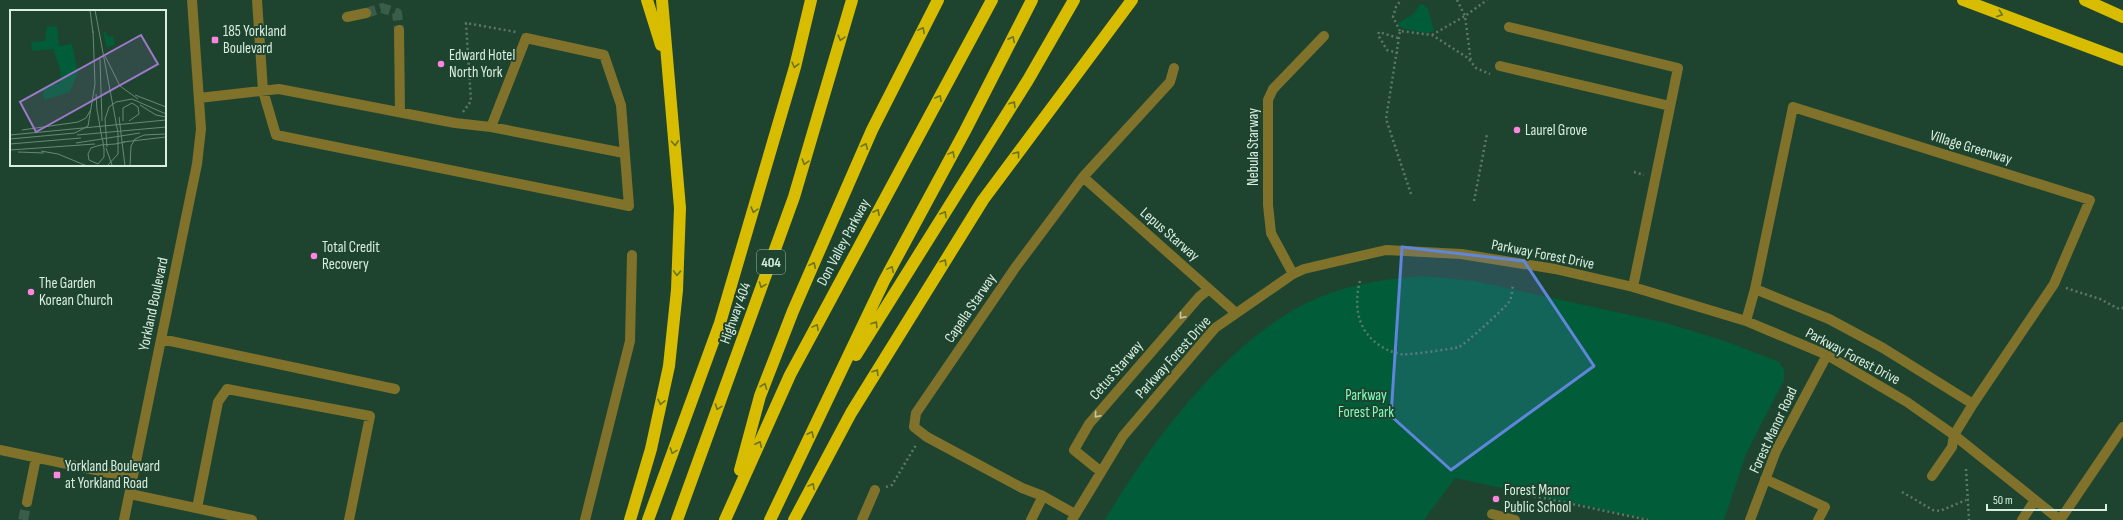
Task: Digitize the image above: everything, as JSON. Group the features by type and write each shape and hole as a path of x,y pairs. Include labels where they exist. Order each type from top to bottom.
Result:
{"highway":[{"path":"647,0 660,39 672,104"},
{"path":"630,520 651,449 669,366 677,290 680,208 662,0"},
{"name":"Highway 404","path":"648,520 720,323 795,67 811,0"},
{"name":"Highway 404","path":"677,520 794,197 852,0"},
{"path":"725,520 731,504 760,396 793,311 872,130 938,0"},
{"name":"Don Valley Parkway","path":"731,504 790,375 992,0"},
{"path":"770,520 884,281 965,131 1032,0"},
{"path":"825,405 1028,80 1074,0"},
{"path":"794,520 851,413 983,200 1132,0"},
{"path":"1963,0 2123,60"},
{"path":"2085,0 2123,17"}],"street":[{"name":"Yorkland Boulevard","path":"124,520 197,164 201,129 192,0"},
{"path":"257,0 263,91 276,134 629,206 621,105 604,55 526,38 491,127"},
{"path":"347,17 366,13"},
{"path":"1509,27 1678,68 1633,287"},
{"path":"399,30 400,112"},
{"name":"Nebula Starway","path":"1293,274 1271,233 1268,205 1268,100 1273,89 1324,36"},
{"path":"1500,66 1670,106"},
{"name":"Capella Starway","path":"1074,517 1043,496 1022,488 927,437 914,427 916,413 1015,268 1083,177 1170,82 1174,68"},
{"path":"199,98 279,89 308,93 455,123 491,127 624,153"},
{"name":"Village Greenway","path":"1746,321 1755,289 1794,107 2090,200 2054,284 1972,404 1954,436 1952,447 1932,476"},
{"name":"Lepus Starway","path":"1083,177 1236,313"},
{"name":"Parkway Forest Drive","path":"1074,517 1100,471 1123,436 1215,328 1293,274 1304,269 1386,250 1461,254 1555,269 1633,287 1746,321 1826,355 1908,402 1954,436 2060,520"},
{"path":"585,520 630,341 632,255"},
{"name":"Cetus Starway","path":"1100,471 1074,450 1089,424 1199,297 1209,289"},
{"path":"1755,289 1836,322 1883,348 1972,404"},
{"path":"161,339 395,389"},
{"name":"Forest Manor Road","path":"1750,520 1776,451 1826,355"},
{"path":"197,508 218,402 227,389 370,416 349,520"},
{"path":"2060,520 2123,428"},
{"path":"0,450 133,478"},
{"path":"27,502 36,458"},
{"path":"1765,479 1825,507 1818,520"},
{"path":"862,520 875,490"},
{"path":"130,494 252,520"},
{"path":"1031,520 1043,496"},
{"path":"2022,520 2035,500"},
{"path":"1492,514 1515,520"}],"path":[{"path":"1401,0 1393,17 1400,31 1398,38 1398,53 1386,119 1411,194"},
{"path":"1457,0 1466,16 1471,62"},
{"path":"1432,35 1466,16 1487,0"},
{"path":"455,123 471,101 466,23 524,34 526,38"},
{"path":"1400,31 1432,35 1468,58 1476,68 1498,77 1500,66"},
{"path":"1398,38 1379,32 1378,34 1387,50 1398,53"},
{"path":"1474,201 1486,134"},
{"path":"1634,172 1644,175"},
{"path":"1360,281 1357,292 1357,307 1361,325 1374,343 1400,355 1460,346 1510,302 1513,285"},
{"path":"2054,284 2100,300 2119,309 2123,313"},
{"path":"2119,309 2123,308"},
{"path":"875,490 892,485 919,439"},
{"path":"1966,469 1966,500 1969,520"},
{"path":"1902,492 1933,510 1940,511 1966,500"},
{"path":"1534,496 1648,520"}],"highlighted area":[{"path":"1402,247 1524,261 1594,366 1451,470 1391,416"}],"green space":[{"path":"1423,4 1428,9 1434,31 1426,33 1401,28 1398,23 1414,14 1419,5"},
{"name":"Parkway Forest Park","path":"1423,276 1475,281 1666,323 1725,341 1779,362 1784,370 1784,380 1746,454 1724,520 1652,520 1455,478 1424,520 1105,520 1146,456 1170,424 1197,392 1226,362 1256,336 1287,314 1333,292 1371,282"}],"tunnel":[{"path":"366,13 382,8 397,13 399,30"},
{"path":"23,520 27,502"}],"place":[{"name":"185 Yorkland Boulevard","path":"215,40"},
{"name":"Edward Hotel North York","path":"441,64"},
{"name":"Laurel Grove","path":"1517,130"},
{"name":"Total Credit Recovery","path":"314,256"},
{"name":"The Garden Korean Church","path":"31,292"},
{"name":"Yorkland Boulevard at Yorkland Road","path":"57,475"},
{"name":"Forest Manor Public School","path":"1496,499"}]}
